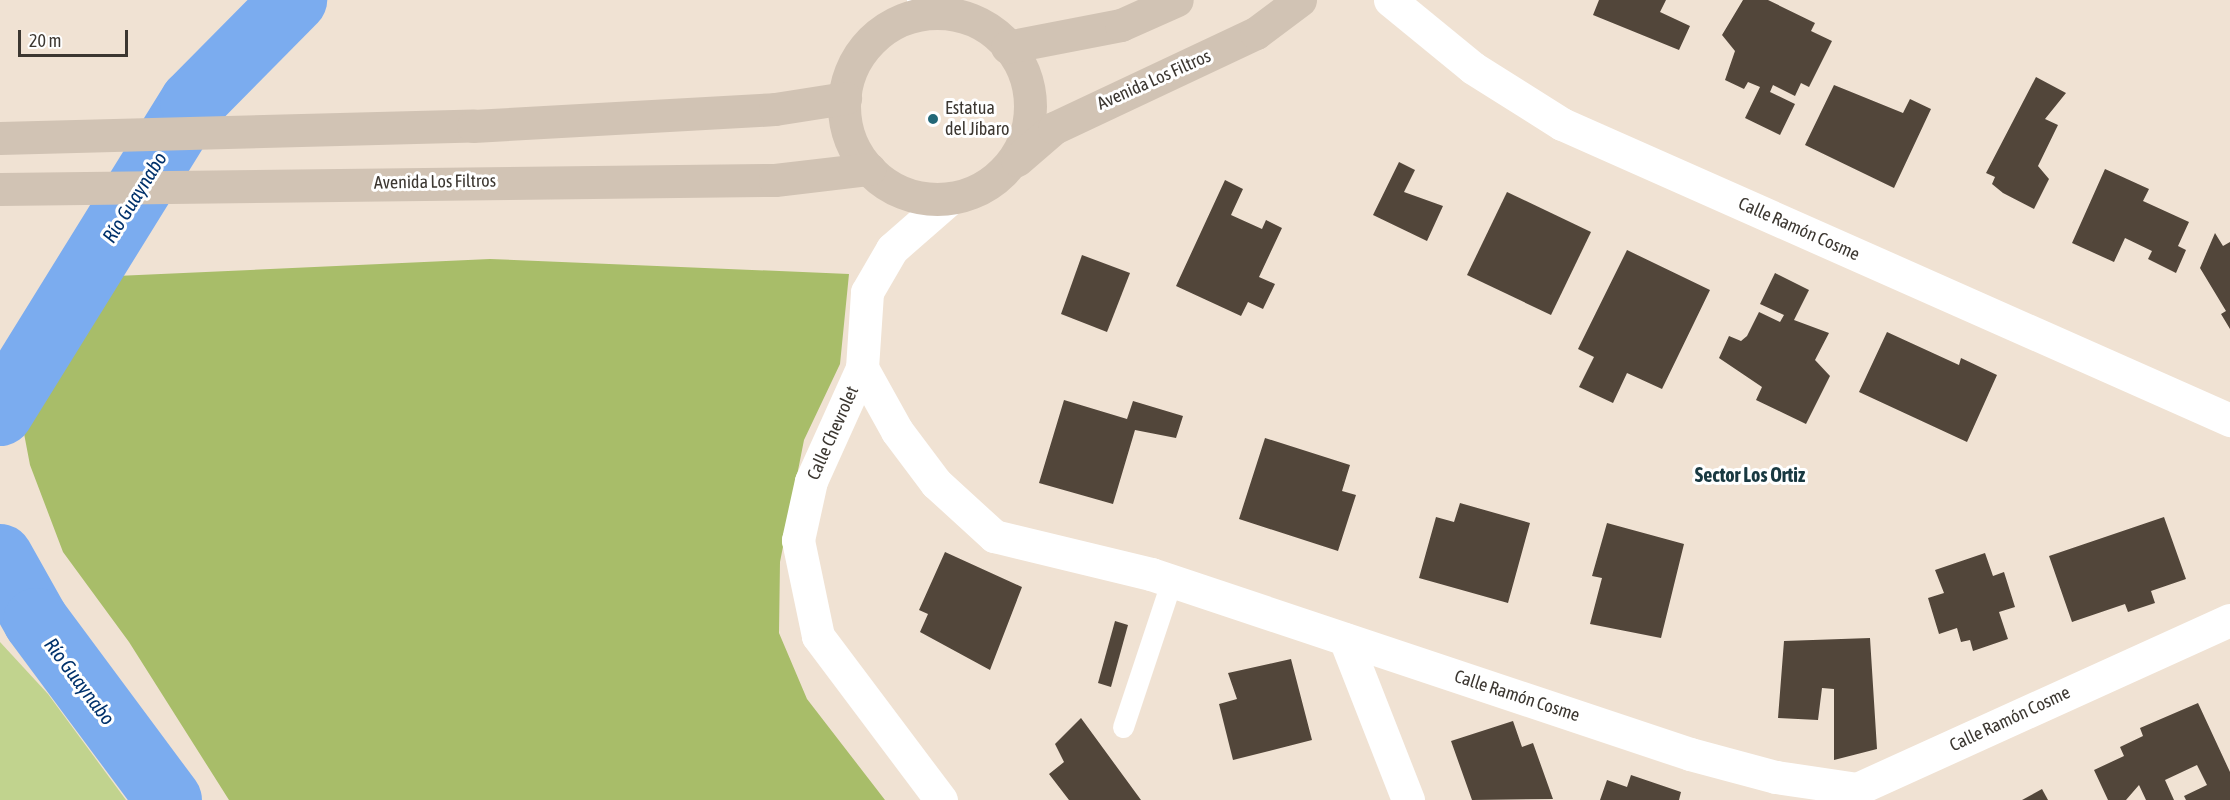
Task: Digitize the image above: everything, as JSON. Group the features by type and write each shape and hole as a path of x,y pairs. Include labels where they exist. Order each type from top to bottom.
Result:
{"main road":[{"path":"1007,47 1121,25 1177,0"},
{"name":"Avenida Los Filtros","path":"1011,165 1053,128 1256,33 1300,0"},
{"path":"925,7 962,16 995,32 1007,47 1019,60 1030,95 1027,132 1011,165 983,189 948,200 904,191 869,169 856,152 844,117 846,81 863,48 891,24 925,7"},
{"path":"0,138 472,126 775,109 845,98"},
{"name":"Avenida Los Filtros","path":"0,189 775,180 869,169"}],"street":[{"name":"Calle Ramón Cosme","path":"1390,0 1473,68 1562,124 2230,420"},
{"name":"Calle Chevrolet","path":"941,800 818,636 798,540 811,481 862,368 867,292 892,249 948,200"},
{"name":"Calle Ramón Cosme","path":"862,368 897,431 936,483 994,536 1172,580 1690,754 1776,777 1857,789 2230,620"},
{"path":"1345,639 1408,800"}],"lane":[{"path":"1123,727 1172,580"}],"green space":[{"path":"490,259 849,274 840,364 804,440 780,562 779,633 807,699 885,800 229,800 129,642 63,552 30,465 22,423 21,392 29,365 94,277"},
{"path":"0,642 48,694 126,800 0,800"}],"building":[{"path":"1599,0 1666,0 1660,12 1690,26 1679,50 1593,15"},
{"path":"1743,0 1768,0 1815,23 1811,31 1832,41 1809,87 1801,83 1795,96 1773,85 1770,92 1795,104 1780,135 1745,118 1760,87 1748,82 1744,89 1725,80 1735,51 1722,35"},
{"path":"2036,77 2066,93 2045,119 2058,125 2038,166 2049,179 2034,209 2003,193 1992,184 1995,177 1986,173"},
{"path":"1834,85 1903,113 1910,99 1931,109 1894,188 1805,145"},
{"path":"1399,162 1415,170 1404,192 1443,206 1427,241 1373,215"},
{"path":"2105,169 2149,189 2143,201 2189,222 2178,246 2186,250 2176,273 2148,259 2152,251 2125,238 2114,262 2072,243"},
{"path":"1225,180 1243,189 1231,215 1262,229 1266,220 1282,228 1259,277 1275,284 1263,309 1248,302 1241,316 1176,286"},
{"path":"1507,192 1591,232 1551,315 1467,275"},
{"path":"2215,233 2223,246 2230,242 2230,329 2221,314 2226,311 2200,268"},
{"path":"1627,250 1710,290 1662,389 1627,373 1613,403 1579,387 1594,357 1578,349"},
{"path":"1082,255 1130,273 1107,332 1061,314"},
{"path":"1775,273 1809,290 1794,320 1829,333 1815,360 1830,376 1806,424 1756,400 1762,387 1719,358 1729,336 1741,341 1747,336 1759,312 1780,322 1784,315 1760,304"},
{"path":"1887,332 1959,365 1961,358 1997,375 1967,442 1859,392"},
{"path":"1064,400 1127,419 1133,401 1183,416 1176,438 1135,430 1113,504 1039,483"},
{"path":"1265,438 1350,465 1342,491 1356,495 1338,551 1239,519"},
{"path":"1460,503 1530,523 1508,603 1419,578 1436,517 1454,522"},
{"path":"2164,517 2186,579 2151,591 2155,603 2128,612 2125,604 2072,622 2049,556"},
{"path":"1607,523 1684,544 1661,638 1590,624 1602,578 1592,576"},
{"path":"945,552 1022,587 990,670 920,632 928,614 919,610"},
{"path":"1985,553 1993,576 2004,572 2015,607 1999,612 2008,639 1973,651 1970,640 1961,642 1957,628 1939,634 1928,598 1944,593 1935,570"},
{"path":"1115,621 1128,625 1111,687 1098,683"},
{"path":"1870,638 1877,749 1834,760 1834,689 1822,688 1818,720 1778,718 1784,641"},
{"path":"1291,659 1312,740 1233,760 1219,704 1237,699 1228,673"},
{"path":"2198,703 2230,772 2230,800 2186,800 2184,796 2207,785 2197,765 2165,780 2174,800 2146,800 2139,785 2126,800 2108,800 2094,770 2124,756 2120,747 2143,736 2140,728"},
{"path":"1081,718 1141,800 1069,800 1049,774 1064,762 1055,744"},
{"path":"1513,721 1522,747 1533,743 1553,799 1472,800 1451,741"},
{"path":"1631,775 1681,792 1679,800 1600,800 1607,780 1627,787"},
{"path":"2042,789 2048,800 2022,800"}],"waterway":[{"name":"Río Guaynabo","path":"0,413 193,102 294,0"},
{"name":"Río Guaynabo","path":"0,557 36,621 169,800"}],"place":[{"name":"Estatua del Jíbaro","path":"933,119"}],"district":[{"name":"Sector Los Ortiz","path":"1750,474"}]}
